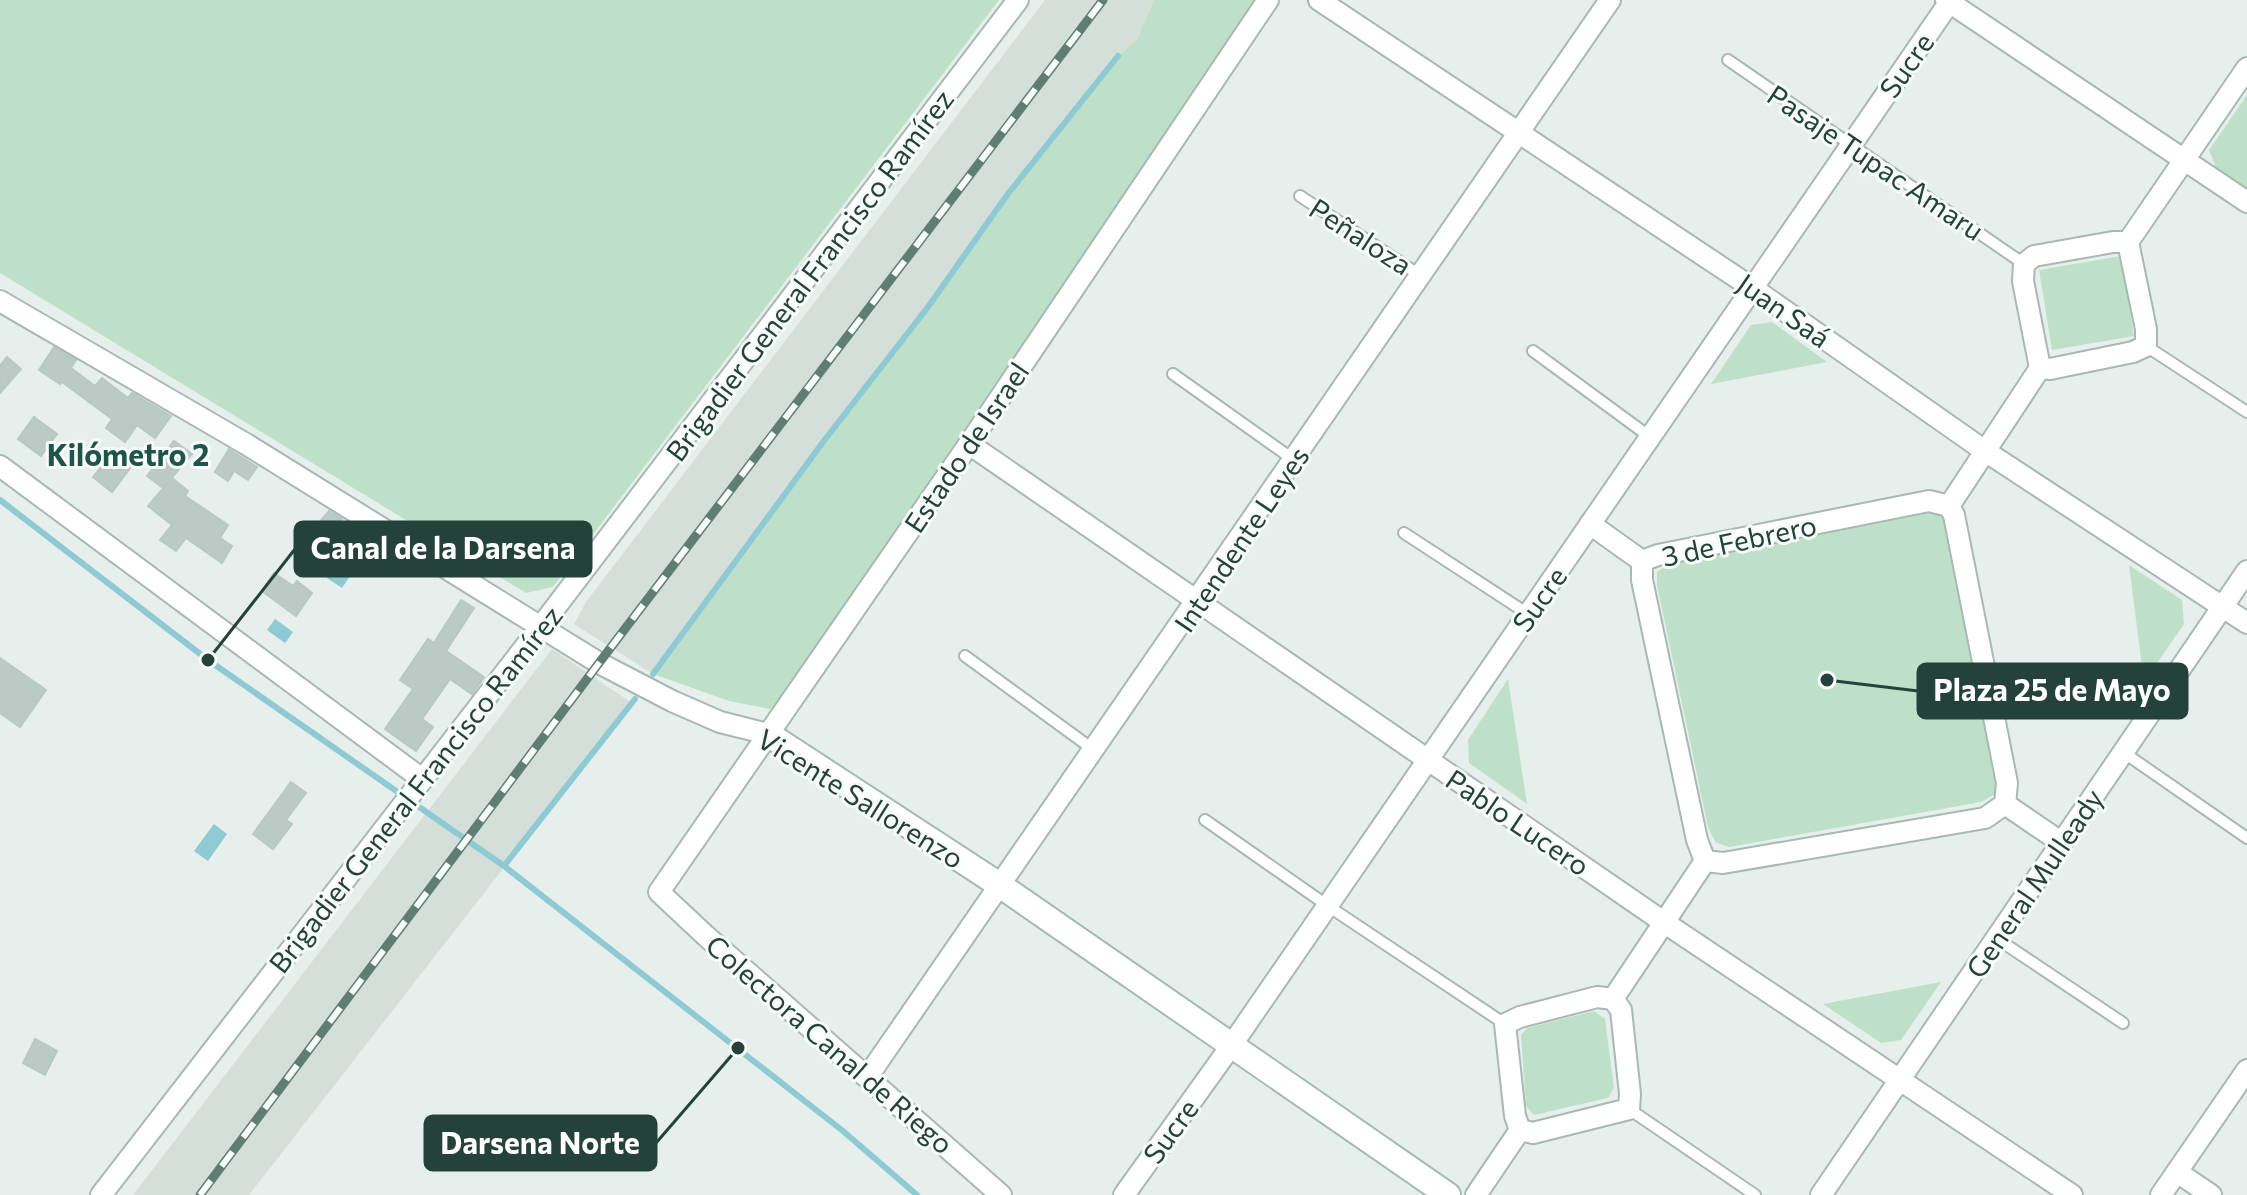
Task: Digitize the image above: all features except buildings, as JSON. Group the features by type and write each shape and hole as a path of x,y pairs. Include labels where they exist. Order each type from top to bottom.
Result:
{"street":[{"name":"Brigadier General Francisco Ramírez","path":"101,1195 542,625 1018,0"},
{"name":"Estado de Israel","path":"659,892 969,444 1268,0"},
{"name":"Juan Saá","path":"1319,0 1751,287 1985,451 2247,623"},
{"name":"Intendente Leyes","path":"868,1076 1199,603 1610,0"},
{"name":"Sucre","path":"1124,1195 1328,906 1949,1"},
{"path":"1949,1 2247,202"},
{"path":"2040,368 2050,369 2133,352 2146,346 2146,329 2128,242 2247,68"},
{"path":"1613,999 1705,861 1723,863 1985,818 2005,804 2007,783 1954,515 1949,506 2040,368 2023,281 2024,264 2034,256 2128,242"},
{"name":"Vicente Sallorenzo","path":"0,301 246,444 599,663 720,722 768,734 1001,886 1448,1195"},
{"name":"Pablo Lucero","path":"969,444 1665,923 2072,1195"},
{"path":"0,466 422,779"},
{"name":"3 de Febrero","path":"1705,861 1697,840 1642,580 1642,561 1658,555 1929,501 1949,506"},
{"path":"1590,524 1642,561"},
{"name":"General Mulleady","path":"1821,1195 2247,571"},
{"path":"2005,804 2062,843"},
{"name":"Colectora Canal de Riego","path":"659,892 1001,1195"},
{"path":"1597,997 1613,999 1621,1010 1629,1109 1533,1133 1520,1130 1515,1116 1505,1024 1520,1017 1597,997"},
{"path":"2161,1195 2247,1070"},
{"path":"1476,1195 1520,1130"},
{"path":"2177,1172 2211,1195"}],"lane":[{"name":"Pasaje Tupac Amaru","path":"1728,60 2024,264"},
{"name":"Peñaloza","path":"1300,196 1421,276"},
{"path":"2146,346 2247,412"},
{"path":"1533,351 1650,437"},
{"path":"1173,374 1294,460"},
{"path":"1404,533 1528,614"},
{"path":"965,656 1094,750"},
{"path":"2123,752 2247,838"},
{"path":"1205,820 1505,1024"},
{"path":"1996,938 2123,1023"},
{"path":"1629,1109 1755,1195"}],"shaded area":[{"path":"1045,0 1154,0 1137,39 1118,56 1007,195 928,307 823,442 653,674 574,624 586,602"},
{"path":"552,649 632,703 249,1195 133,1195"}],"green space":[{"path":"0,0 999,0 553,587 526,593 0,273"},
{"path":"1154,0 1261,0 781,699 770,709 729,701 653,674 823,442 928,307 1007,195 1118,56 1137,39"},
{"path":"2247,95 2247,189 2216,168 2209,150"},
{"path":"2121,256 2134,336 2052,350 2039,270"},
{"path":"1772,322 1827,362 1711,384 1751,325"},
{"path":"1924,514 1944,515 1950,537 1997,775 1995,794 1981,802 1729,847 1715,842 1708,827 1657,585 1657,572 1667,565"},
{"path":"2129,565 2182,600 2184,624 2144,682"},
{"path":"1508,679 1527,804 1469,763 1468,740"},
{"path":"1941,982 1901,1040 1881,1043 1823,1004"},
{"path":"1594,1011 1605,1019 1614,1088 1608,1098 1534,1115 1526,1106 1521,1035 1527,1028"}],"water":[{"path":"336,558 354,570 342,588 324,576"},
{"path":"275,619 293,632 285,643 267,630"},
{"path":"214,824 227,834 208,861 194,851"}],"waterway":[{"path":"653,674 823,442 928,307 1007,195 1118,56"},
{"path":"0,500 208,660 504,866 843,1131 917,1195"},
{"path":"504,866 635,699"}],"railway":[{"path":"200,1195 1103,0"}],"place":[{"name":"Canal de la Darsena","path":"208,660"},
{"name":"Plaza 25 de Mayo","path":"1827,680"},
{"name":"Darsena Norte","path":"738,1048"}],"district":[{"name":"Kilómetro 2","path":"128,453"}]}
